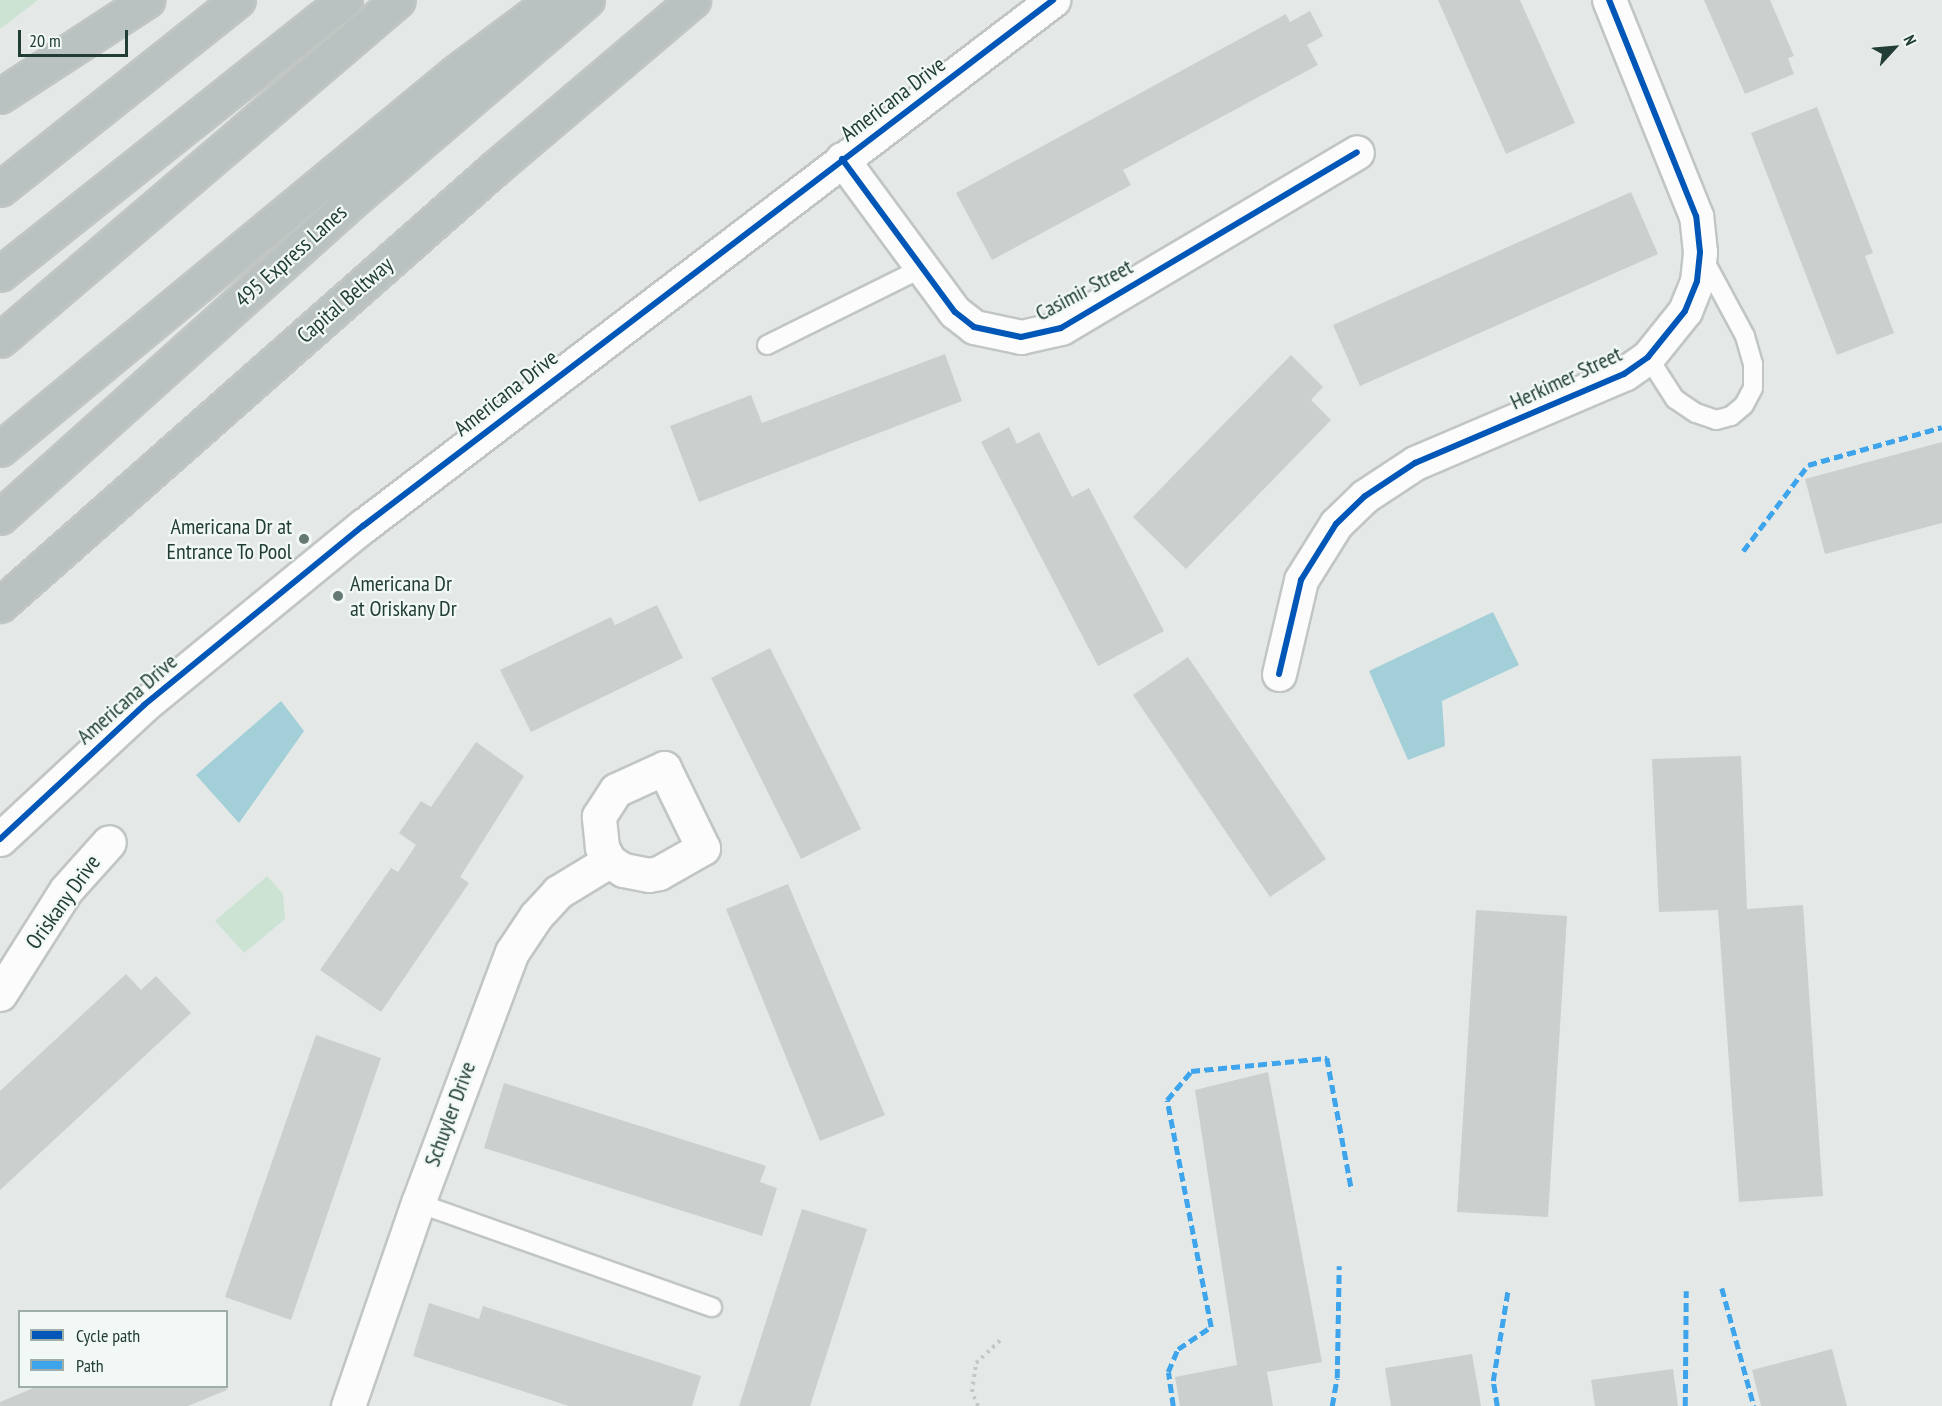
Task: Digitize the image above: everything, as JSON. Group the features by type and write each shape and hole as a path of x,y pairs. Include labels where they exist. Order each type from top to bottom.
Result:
{"highway":[{"path":"0,96 147,0"},
{"path":"0,189 238,0"},
{"path":"0,274 345,0"},
{"path":"0,340 398,0"},
{"path":"0,449 455,73 552,0"},
{"name":"495 Express Lanes","path":"0,517 335,215 587,0"},
{"name":"Capital Beltway","path":"0,605 494,169 693,0"}],"street":[{"name":"Americana Drive","path":"0,838 144,705 354,534 1053,0"},
{"name":"Herkimer Street","path":"1279,674 1301,580 1336,524 1365,496 1415,463 1578,396 1624,374 1648,357 1684,311 1697,281 1700,252 1695,216 1678,168 1609,0"},
{"name":"Casimir Street","path":"842,159 920,269 955,312 974,327 995,334 1044,335 1357,152"},
{"name":"Oriskany Drive","path":"0,994 66,890 109,842"},
{"name":"Schuyler Drive","path":"348,1406 418,1203 512,952 536,916 558,892 609,861"}],"lane":[{"path":"1648,357 1676,399 1716,420 1731,416 1744,405 1753,388 1753,364 1745,336 1700,252"},
{"path":"767,345 920,269"},
{"path":"418,1203 712,1306"}],"path":[{"path":"978,1406 972,1392 976,1363 1002,1339"}],"green space":[{"path":"0,0 38,0 0,29"},
{"path":"267,876 283,894 285,919 244,953 215,921"}],"water":[{"path":"1493,612 1519,665 1442,701 1445,746 1408,760 1369,671"},
{"path":"281,701 304,731 239,823 196,775"}],"building":[{"path":"1438,0 1520,0 1575,123 1506,154"},
{"path":"1704,0 1770,0 1794,56 1788,58 1794,74 1745,94"},
{"path":"1310,11 1323,36 1307,45 1318,65 1123,170 1131,185 992,260 956,193 1286,14 1290,22"},
{"path":"1817,107 1873,253 1865,256 1894,333 1837,355 1751,133"},
{"path":"1631,192 1658,254 1360,386 1333,325"},
{"path":"945,354 962,401 699,502 670,426 751,395 762,423"},
{"path":"1291,355 1323,387 1311,400 1331,420 1186,569 1133,517"},
{"path":"1009,427 1017,444 1039,432 1072,497 1089,488 1164,631 1098,666 981,442"},
{"path":"1942,442 1942,523 1825,554 1805,479"},
{"path":"657,605 683,658 531,732 500,670 611,617 615,625"},
{"path":"770,648 861,829 801,859 711,678"},
{"path":"1188,657 1326,859 1270,897 1133,695"},
{"path":"476,742 524,776 460,877 469,883 381,1012 320,970 391,868 398,872 416,845 399,833 421,801 431,807"},
{"path":"1741,756 1747,909 1803,905 1823,1196 1739,1202 1718,910 1659,912 1652,759"},
{"path":"788,884 885,1115 820,1141 726,909"},
{"path":"1476,910 1567,916 1548,1217 1457,1212"},
{"path":"126,974 141,990 156,976 191,1013 0,1190 0,1091"},
{"path":"316,1035 381,1058 291,1320 225,1297"},
{"path":"1268,1072 1322,1362 1267,1372 1273,1406 1180,1406 1175,1377 1237,1365 1195,1090"},
{"path":"504,1083 766,1166 760,1182 777,1188 762,1236 484,1148"},
{"path":"802,1209 867,1229 810,1406 739,1406"},
{"path":"429,1303 479,1319 483,1306 701,1376 692,1406 569,1406 413,1356"},
{"path":"1832,1349 1847,1406 1761,1406 1752,1370"},
{"path":"1472,1354 1481,1406 1391,1406 1385,1368"},
{"path":"1673,1369 1678,1406 1595,1406 1591,1380"},
{"path":"33,1388 226,1388 227,1390 188,1406 0,1406 0,1402"}],"marked path":[{"path":"1743,551 1808,465 1942,427"},
{"path":"1173,1406 1168,1372 1178,1349 1211,1327 1167,1100 1191,1071 1327,1058 1352,1191"},
{"path":"1332,1406 1337,1378 1339,1266"},
{"path":"1722,1288 1754,1406"},
{"path":"1497,1406 1493,1381 1508,1289"},
{"path":"1685,1406 1686,1291"}],"cycle path":[{"path":"0,839 144,705 363,526 1053,0"},
{"path":"1279,674 1301,580 1336,524 1365,496 1415,463 1624,374 1648,357 1685,311 1697,281 1700,252 1696,216 1609,0"},
{"path":"842,159 955,312 974,327 1021,337 1061,328 1357,152"}],"place":[{"name":"Americana Dr at Entrance To Pool","path":"304,539"},
{"name":"Americana Dr at Oriskany Dr","path":"338,596"}]}
